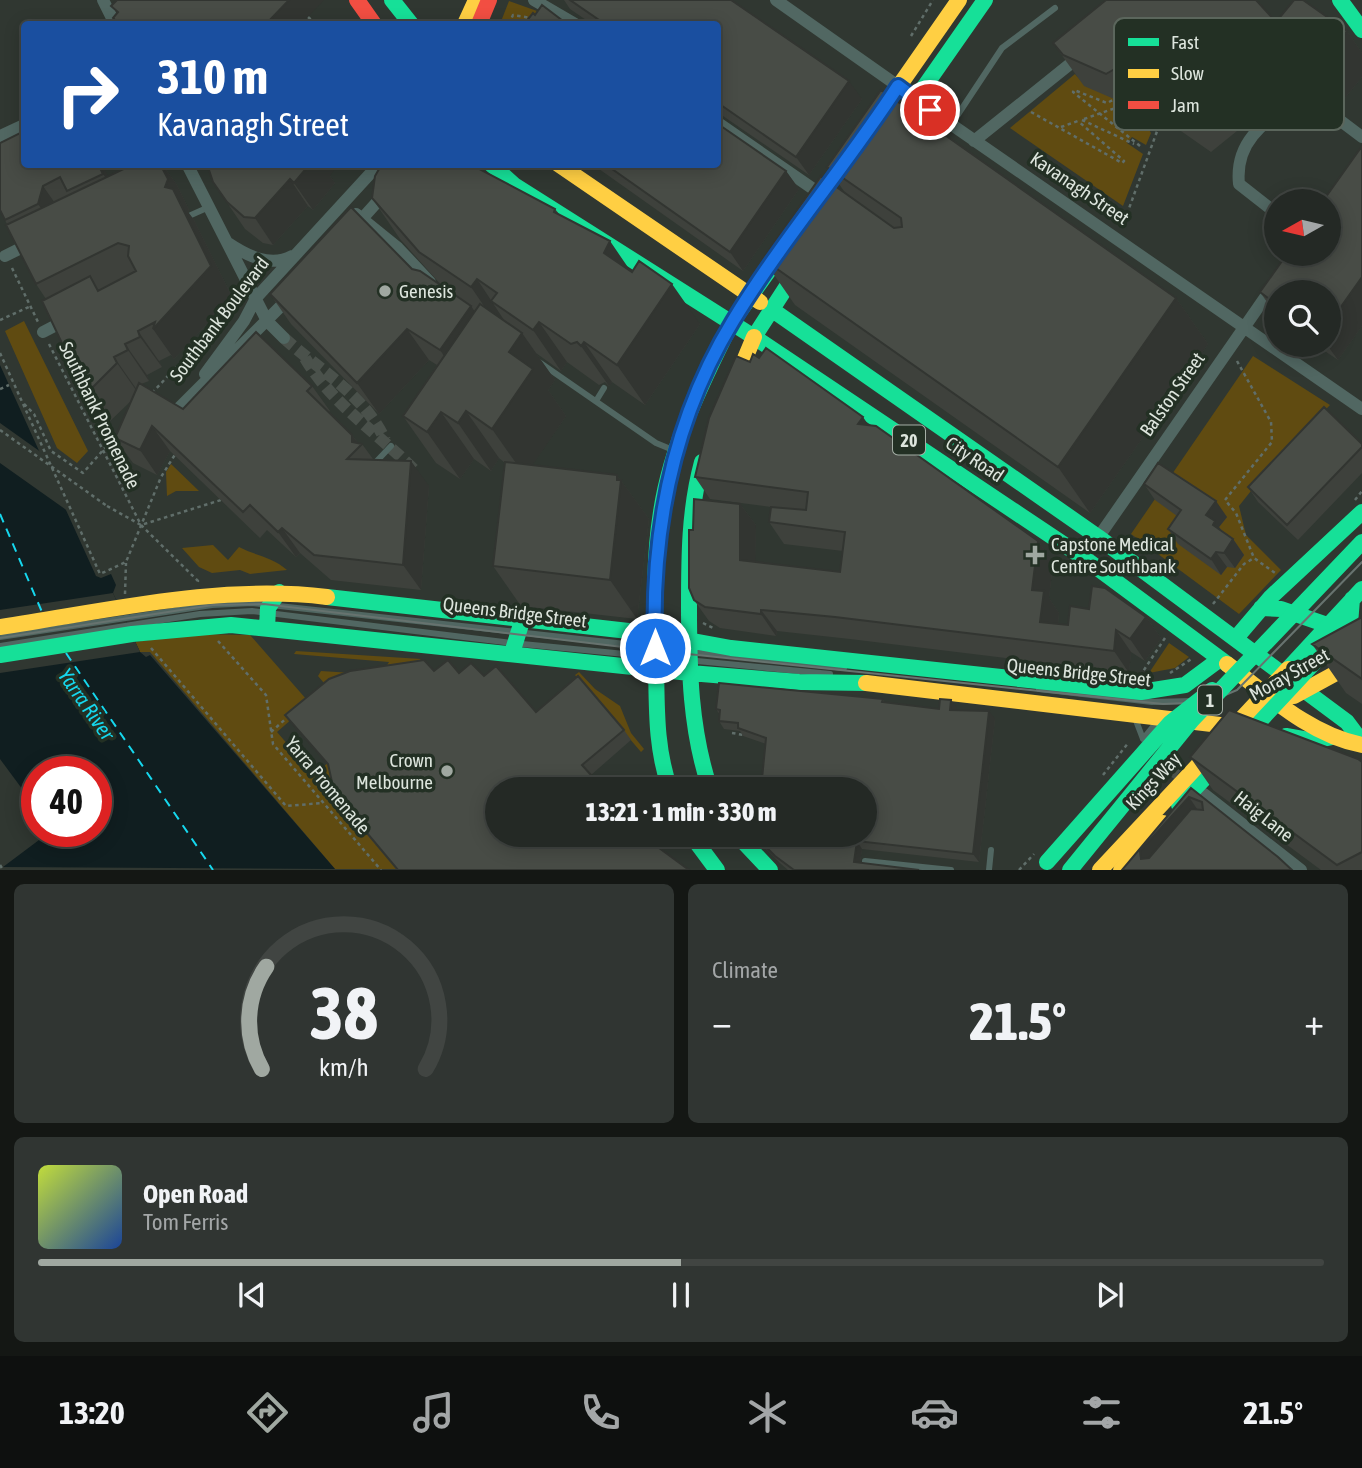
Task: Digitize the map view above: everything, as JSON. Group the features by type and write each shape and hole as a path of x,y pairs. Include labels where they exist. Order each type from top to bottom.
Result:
{"main road":[{"path":"357,0 372,21"},
{"path":"392,0 409,21"},
{"path":"466,21 477,0"},
{"path":"480,21 489,0"},
{"path":"862,138 959,0"},
{"path":"885,144 985,0"},
{"path":"1340,0 1362,30"},
{"name":"Kavanagh Street","path":"898,86 916,100"},
{"name":"City Road","path":"487,168 732,322 1084,558 1220,659 1235,678 1332,737 1362,743"},
{"name":"City Road","path":"564,168 1098,537 1306,689 1347,722 1362,743"},
{"path":"822,195 841,207"},
{"path":"667,777 658,742 655,652 660,530 665,491 675,451 690,410 732,322 799,228"},
{"path":"728,399 754,337 810,251"},
{"path":"705,777 693,723 689,656 693,497 710,441"},
{"path":"1236,638 1261,608 1362,512"},
{"name":"Kings Way","path":"1070,870 1161,757 1362,542"},
{"name":"Kings Way","path":"1121,870 1350,624 1357,594"},
{"name":"Kings Way","path":"1100,870 1357,594"},
{"name":"Queens Bridge Street","path":"0,655 126,616 208,596 271,609 689,656 799,682 847,681 1103,709 1134,716 1237,727 1314,741 1332,737"},
{"path":"1261,608 1281,609 1362,637"},
{"name":"Queens Bridge Street","path":"0,627 126,616 219,625 271,609 689,656 731,648 1141,692 1166,691 1195,682 1220,659 1236,638"},
{"name":"Moray Street","path":"1237,727 1362,659"},
{"name":"Kings Way","path":"1044,867 1170,723 1206,694 1235,678"},
{"path":"700,847 717,870"},
{"path":"748,847 770,870"}],"street":[{"path":"103,0 114,21"},
{"path":"534,0 570,21"},
{"name":"Kavanagh Street","path":"776,0 898,86"},
{"path":"974,141 1095,44"},
{"name":"Kavanagh Street","path":"916,100 1245,326 1362,410"},
{"path":"1344,123 1362,137"},
{"path":"721,125 822,195"},
{"path":"0,136 21,126"},
{"path":"1255,130 1247,141 1239,184 1264,204"},
{"path":"189,168 267,321 284,338"},
{"name":"Southbank Boulevard","path":"298,288 179,408 244,321 256,298 375,168"},
{"path":"344,239 394,183"},
{"path":"343,201 398,248 439,293"},
{"path":"5,256 43,237"},
{"path":"227,242 247,255 265,260 281,260 295,254"},
{"name":"Balston Street","path":"1084,558 1280,275"},
{"path":"43,332 80,313"},
{"name":"Haig Lane","path":"1204,794 1301,870"}],"lane":[{"path":"939,27 951,0"},
{"path":"951,125 1002,48 1055,8"},
{"path":"191,215 209,207"},
{"path":"531,356 656,443 675,451"},
{"path":"596,401 604,388"},
{"path":"374,464 391,446"},
{"name":"Queens Bridge Street","path":"0,636 126,616"},
{"name":"Queens Bridge Street","path":"0,646 126,616"},
{"name":"Queens Bridge Street","path":"689,656 1162,702 1212,697 1225,692 1235,678 1265,659"},
{"name":"Queens Bridge Street","path":"689,656 1168,712 1195,722"},
{"path":"1145,857 1165,821"},
{"path":"989,870 991,850"},
{"path":"865,861 951,870"}],"path":[{"path":"909,41 933,0"},
{"path":"510,21 513,15 540,19"},
{"path":"308,17 313,21"},
{"path":"1114,100 1107,103 1074,90 1073,92 1114,126"},
{"path":"1019,105 1122,163 1124,161 1080,120"},
{"path":"1059,127 1114,109"},
{"path":"1080,120 1140,146"},
{"path":"1120,130 1150,152"},
{"path":"1127,214 1158,130"},
{"name":"Southbank Promenade","path":"5,256 141,525 198,581"},
{"path":"0,320 31,306"},
{"path":"146,400 200,343"},
{"path":"178,348 184,359"},
{"path":"0,353 100,574 126,562"},
{"path":"1237,362 1271,422 1272,442 1225,500 1236,513 1254,558 1279,575"},
{"path":"0,389 9,385"},
{"path":"22,401 34,414 51,451 83,473 120,431"},
{"path":"0,430 107,506 141,525 221,500"},
{"path":"126,616 126,562 168,463 182,446"},
{"path":"1213,604 1244,564 1254,558"},
{"path":"702,623 715,629 715,634"},
{"path":"1149,678 1139,679 1165,638"},
{"name":"Yarra Promenade","path":"221,643 266,695 273,744 381,870"},
{"path":"149,645 286,806 323,803"},
{"path":"1167,675 1193,658"},
{"path":"271,732 293,713"},
{"path":"732,733 745,735"},
{"path":"0,864 3,870"}],"shaded area":[{"path":"509,1 537,11 532,21 501,21"},
{"path":"1075,74 1087,85 1114,98 1114,130 1149,130 1151,133 1146,145 1132,137 1127,143 1143,154 1123,206 1010,128"},
{"path":"24,321 88,451 77,463 57,448 5,331"},
{"path":"1253,356 1330,405 1274,462 1239,506 1246,535 1281,570 1239,614 1131,534"},
{"path":"171,464 199,491 176,491 167,496 166,472"},
{"path":"213,545 228,560 239,547 270,559 287,570 250,574 240,570 212,573 199,567 182,548"},
{"path":"194,634 250,635 307,700 301,711 277,732 314,775 337,755 341,802 397,869 335,869 150,652 140,652 135,642"},
{"path":"1169,643 1189,657 1175,668 1149,673"},
{"path":"296,651 421,659 406,672 329,689 318,676 321,671 368,674 383,672 389,662 294,654"},
{"path":"579,672 595,689 620,706 631,733 644,749 641,752 575,675"}],"water":[{"name":"Yarra River","path":"0,365 96,576 101,578 111,574 116,585 113,593 140,652 146,657 150,655 335,869 3,867 30,847 112,847 112,756 21,756 21,787 0,759"}],"pier":[{"path":"0,423 45,455 72,514 0,463"},
{"path":"113,593 140,652 0,673 0,610"}],"building":[{"path":"117,0 289,0 269,21 116,21 113,18 118,12 111,6"},
{"path":"570,0 731,0 849,81 796,157 721,105 721,21 601,21"},
{"path":"1106,0 1256,0 1272,18 1114,18 1114,69 1106,74 1063,55 1053,43"},
{"path":"1294,0 1303,0 1329,18 1279,18"},
{"path":"542,5 563,21 526,21 533,13 535,15"},
{"path":"881,90 1176,298 1058,467 763,259 821,176 894,228 902,227 901,218 827,167"},
{"path":"721,126 786,171 730,252 611,168 721,168"},
{"path":"21,132 21,168 100,168 103,174 67,191 60,177 43,186 38,204 5,220 0,210 0,143"},
{"path":"1362,146 1362,277 1341,307 1341,280 1269,280 1278,266 1341,266 1341,189 1332,189"},
{"path":"126,168 162,168 168,179 165,187 173,189 211,266 153,329 155,322 138,331 140,337 125,344 128,350 114,357 117,363 86,394 42,301 90,276 98,291 136,271 128,256 129,246 118,243 36,284 6,225"},
{"path":"208,168 307,168 294,183 290,179 255,218 244,217 227,202 213,182"},
{"path":"380,168 478,168 610,241 604,253 632,272 639,261 672,284 617,365 584,342 581,346 577,342 571,344 539,322 533,330 491,301 497,293 477,279 471,287 419,252 372,198 375,176"},
{"path":"351,207 412,269 420,271 471,306 440,350 407,329 357,383 270,294"},
{"path":"480,304 522,333 509,352 533,369 492,429 466,411 458,423 441,412 427,432 403,416"},
{"path":"256,332 312,386 307,391 352,435 352,442 362,444 347,459 411,461 403,565 314,555 282,528 278,532 250,505 243,512 152,426 140,450 115,438 139,383 183,409"},
{"path":"766,348 863,417 858,424 876,426 1038,541 1032,590 1044,591 1040,622 1068,625 1070,606 1089,609 1092,586 1105,588 1146,617 1130,639 1116,630 1114,651 835,617 761,610 761,614 705,607 694,600 689,588 689,530 693,530 694,499 740,504 740,560 840,572 845,532 769,522 771,507 806,510 808,492 695,477 709,418 736,356 750,362 753,354 759,358"},
{"path":"1324,407 1362,447 1287,525 1248,487"},
{"path":"505,462 617,475 617,480 621,480 610,580 493,566"},
{"path":"1158,463 1216,501 1206,515 1215,521 1213,525 1233,539 1224,553 1216,552 1211,559 1168,529 1181,510 1144,484"},
{"path":"1362,617 1362,679 1312,644"},
{"name":"Crown Melbourne","path":"424,660 434,671 448,660 459,673 471,663 484,676 496,666 536,712 578,676 624,730 582,765 593,777 485,777 485,847 658,847 689,870 398,870 341,802 334,791 328,764 285,715 329,679 350,671"},
{"path":"719,683 883,699 882,702 939,709 940,699 951,700 950,710 989,711 973,854 877,843 877,777 762,777 766,738 738,728 738,723 719,721 720,710 716,709"},
{"path":"1229,710 1362,762 1362,852 1337,865 1190,757"},
{"path":"1191,788 1292,870 1122,870","holes":["1189,797 1202,802 1203,810 1191,809 1149,858 1141,859 1140,851"]},
{"path":"766,847 856,847 854,862 919,870 794,870"}],"ferry route":[{"path":"0,514 42,612"},
{"path":"66,653 213,870"}],"tunnel":[{"path":"284,338 353,396 366,410 385,440"},
{"path":"305,358 329,391 416,472"},
{"path":"1139,746 1190,783"}],"tram line":[{"path":"0,638 213,605 264,604 631,648 1163,704 1209,702 1237,690 1362,562"}],"traffic: fast":[{"path":"392,0 409,21"},
{"path":"892,133 985,0"},
{"path":"1340,0 1362,30"},
{"path":"495,168 514,185 754,337 800,266"},
{"path":"732,322 787,245"},
{"path":"771,309 1098,537 1347,722 1362,742"},
{"path":"666,777 659,742 657,710 655,587 658,531 666,487 680,438 732,322"},
{"path":"754,337 1084,558 1227,664"},
{"path":"702,462 694,498 691,534 689,653 698,744 706,777"},
{"path":"1236,638 1271,597 1362,512"},
{"path":"1070,870 1192,720 1362,542"},
{"path":"1288,669 1362,589"},
{"path":"267,628 268,608 279,592"},
{"path":"327,597 655,634 731,648 1141,692 1185,685 1220,659"},
{"path":"1245,737 1350,624 1352,599"},
{"path":"1261,608 1281,609 1362,637"},
{"path":"512,653 523,618"},
{"path":"0,655 132,634 231,625 690,673 799,682 866,683"},
{"path":"1047,862 1170,723 1212,690"},
{"path":"1286,736 1314,741 1332,737"},
{"path":"1179,805 1219,763"},
{"path":"700,847 717,870"},
{"path":"748,847 770,870"}],"traffic: slow":[{"path":"466,21 476,0"},
{"path":"876,119 959,0"},
{"path":"564,168 760,302"},
{"path":"736,380 754,337"},
{"path":"0,627 204,597 245,594 327,597"},
{"path":"1294,696 1362,659"},
{"path":"1227,664 1307,723 1343,740 1362,745"},
{"path":"1100,870 1288,669"},
{"path":"866,683 1237,727"},
{"path":"1121,870 1163,823"}],"traffic: jam":[{"path":"357,0 372,21"},
{"path":"480,21 489,0"}],"place":[{"name":"Genesis","path":"385,291"},
{"name":"Capstone Medical Centre Southbank","path":"1035,555"},
{"name":"Crown Melbourne","path":"447,771"}],"route":[{"path":"655,648 660,530 665,491 675,451 690,410 718,349 732,322 898,86 930,110"}]}
